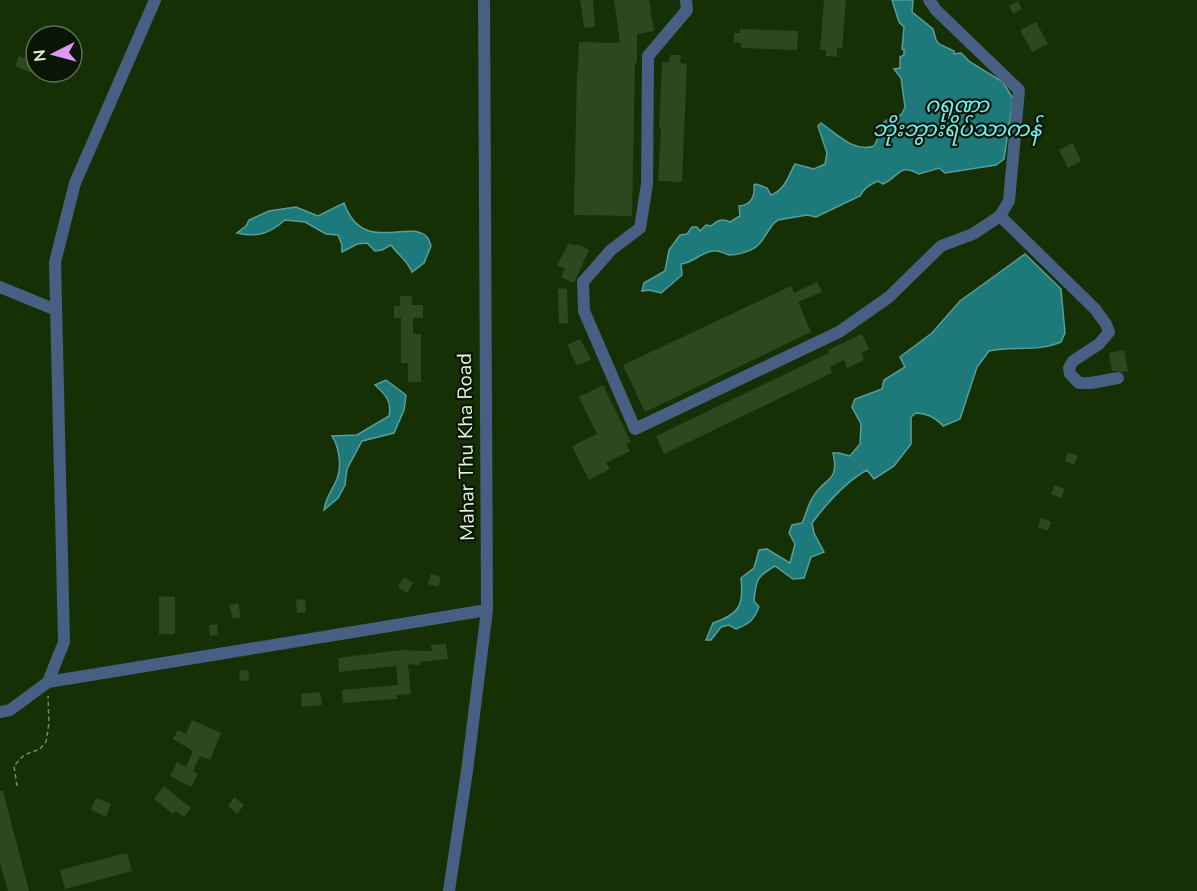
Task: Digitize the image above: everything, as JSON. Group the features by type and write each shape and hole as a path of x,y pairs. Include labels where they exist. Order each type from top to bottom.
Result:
{"street":[{"path":"48,682 64,642 55,262 75,183 155,0"},
{"name":"Mahar Thu Kha Road","path":"449,891 468,771 487,610 483,232 484,0"},
{"path":"686,0 687,10 648,56 647,184 639,228 611,250 582,282 584,311 635,429 839,332 889,297 941,246 973,234 1000,216 1009,201 1019,90 936,10 929,0"},
{"path":"1000,216 1095,309 1106,324 1109,332 1099,344 1073,361 1069,368 1070,374 1079,383 1118,378"},
{"path":"0,287 57,310"},
{"path":"0,712 10,710 48,682 487,610"}],"path":[{"path":"17,786 14,766 24,755 40,749 46,742 49,723 48,682"}],"water":[{"name":"ဂရုဏာ ဘိုးဘွားရိပ်သာကန်","path":"892,0 913,0 912,12 933,29 939,44 954,51 954,54 961,53 970,62 1003,82 1013,99 1004,159 996,165 945,173 939,168 919,174 903,170 883,184 878,181 872,183 860,196 816,217 807,215 778,220 760,243 748,251 730,255 712,251 681,264 682,275 661,293 642,291 644,283 665,271 669,250 680,235 687,234 692,227 697,227 700,231 706,225 711,226 722,220 730,222 740,216 739,206 751,200 754,185 767,188 771,195 786,182 795,164 814,169 825,164 827,153 818,126 821,123 853,145 867,147 874,146 883,123 892,116 894,119 902,114 905,107 901,78 894,69 900,68 900,57 904,55 902,49 904,27 899,22"},
{"path":"344,203 352,219 362,228 386,233 419,232 427,237 431,246 424,263 412,272 391,245 375,251 367,243 357,244 342,252 338,235 326,234 305,222 285,220 274,228 257,235 237,233 246,226 249,220 269,211 296,207 318,216"},
{"path":"1025,254 1061,289 1065,333 1061,342 1044,347 989,351 977,367 960,419 943,426 928,415 916,413 911,417 911,444 894,466 874,479 867,470 859,475 837,493 812,523 814,533 824,552 811,557 804,578 793,579 775,566 758,580 754,601 759,607 753,618 736,629 729,625 721,627 711,640 706,640 713,623 735,612 741,602 741,578 754,568 759,550 767,549 790,563 795,544 789,533 792,525 802,523 813,497 833,475 835,463 833,453 850,456 860,444 861,424 852,407 855,399 882,389 884,380 905,367 900,357 932,333 960,301"},
{"path":"386,380 406,395 404,410 394,433 362,441 347,469 345,485 338,498 324,510 339,469 338,451 332,436 357,435 389,416 390,406 387,399 375,385"}],"building":[{"path":"580,0 593,0 595,27 584,28"},
{"path":"614,0 649,0 654,31 637,34 632,216 574,215 579,42 620,43"},
{"path":"824,0 846,0 842,49 837,48 837,57 826,56 826,50 820,50"},
{"path":"1018,1 1022,9 1013,14 1009,6"},
{"path":"1036,22 1048,44 1032,52 1020,30"},
{"path":"740,29 798,31 797,50 741,48 741,43 734,43 734,33 740,33"},
{"path":"670,55 681,55 680,63 687,64 682,182 658,181 662,62 669,62"},
{"path":"19,56 24,58 24,70 15,66"},
{"path":"1073,143 1081,161 1068,168 1059,150"},
{"path":"569,243 589,250 574,283 561,277 565,269 557,265"},
{"path":"817,282 822,292 798,302 811,332 645,412 623,365 791,286 794,293"},
{"path":"567,288 568,323 559,324 558,289"},
{"path":"400,296 412,296 412,305 423,305 423,318 413,318 413,334 421,334 421,382 408,382 408,363 401,363 401,318 394,318 394,306 400,306"},
{"path":"862,334 869,349 861,353 864,360 847,368 844,360 830,367 832,373 664,454 656,436 829,353 828,350"},
{"path":"580,339 591,359 577,366 567,345"},
{"path":"1124,350 1128,372 1112,371 1109,353"},
{"path":"603,385 631,442 626,444 630,451 606,463 610,469 589,480 572,446 597,434 579,397"},
{"path":"1068,452 1078,456 1074,465 1065,461"},
{"path":"1055,485 1065,489 1061,498 1051,494"},
{"path":"1041,518 1051,522 1048,531 1038,527"},
{"path":"431,574 441,577 438,587 428,584"},
{"path":"404,577 413,583 407,593 398,587"},
{"path":"159,596 175,597 175,634 159,634"},
{"path":"305,599 306,612 297,613 296,600"},
{"path":"238,603 241,617 233,619 229,605"},
{"path":"217,624 218,635 210,636 209,625"},
{"path":"446,644 448,659 420,662 419,665 408,664 411,694 397,695 397,699 343,703 342,690 398,685 396,666 339,672 338,658 400,650 432,651 431,645"},
{"path":"248,670 249,680 240,681 239,671"},
{"path":"320,692 322,705 302,707 301,694"},
{"path":"192,720 221,733 210,760 200,756 193,771 198,774 191,787 170,776 177,762 186,767 193,751 173,739 178,730 186,734"},
{"path":"164,786 191,808 184,817 176,811 173,814 154,799"},
{"path":"0,791 3,791 29,891 8,891 0,863"},
{"path":"234,797 244,805 237,814 228,806"},
{"path":"96,798 111,804 106,817 91,810"},
{"path":"127,853 132,871 65,889 60,870"}]}
